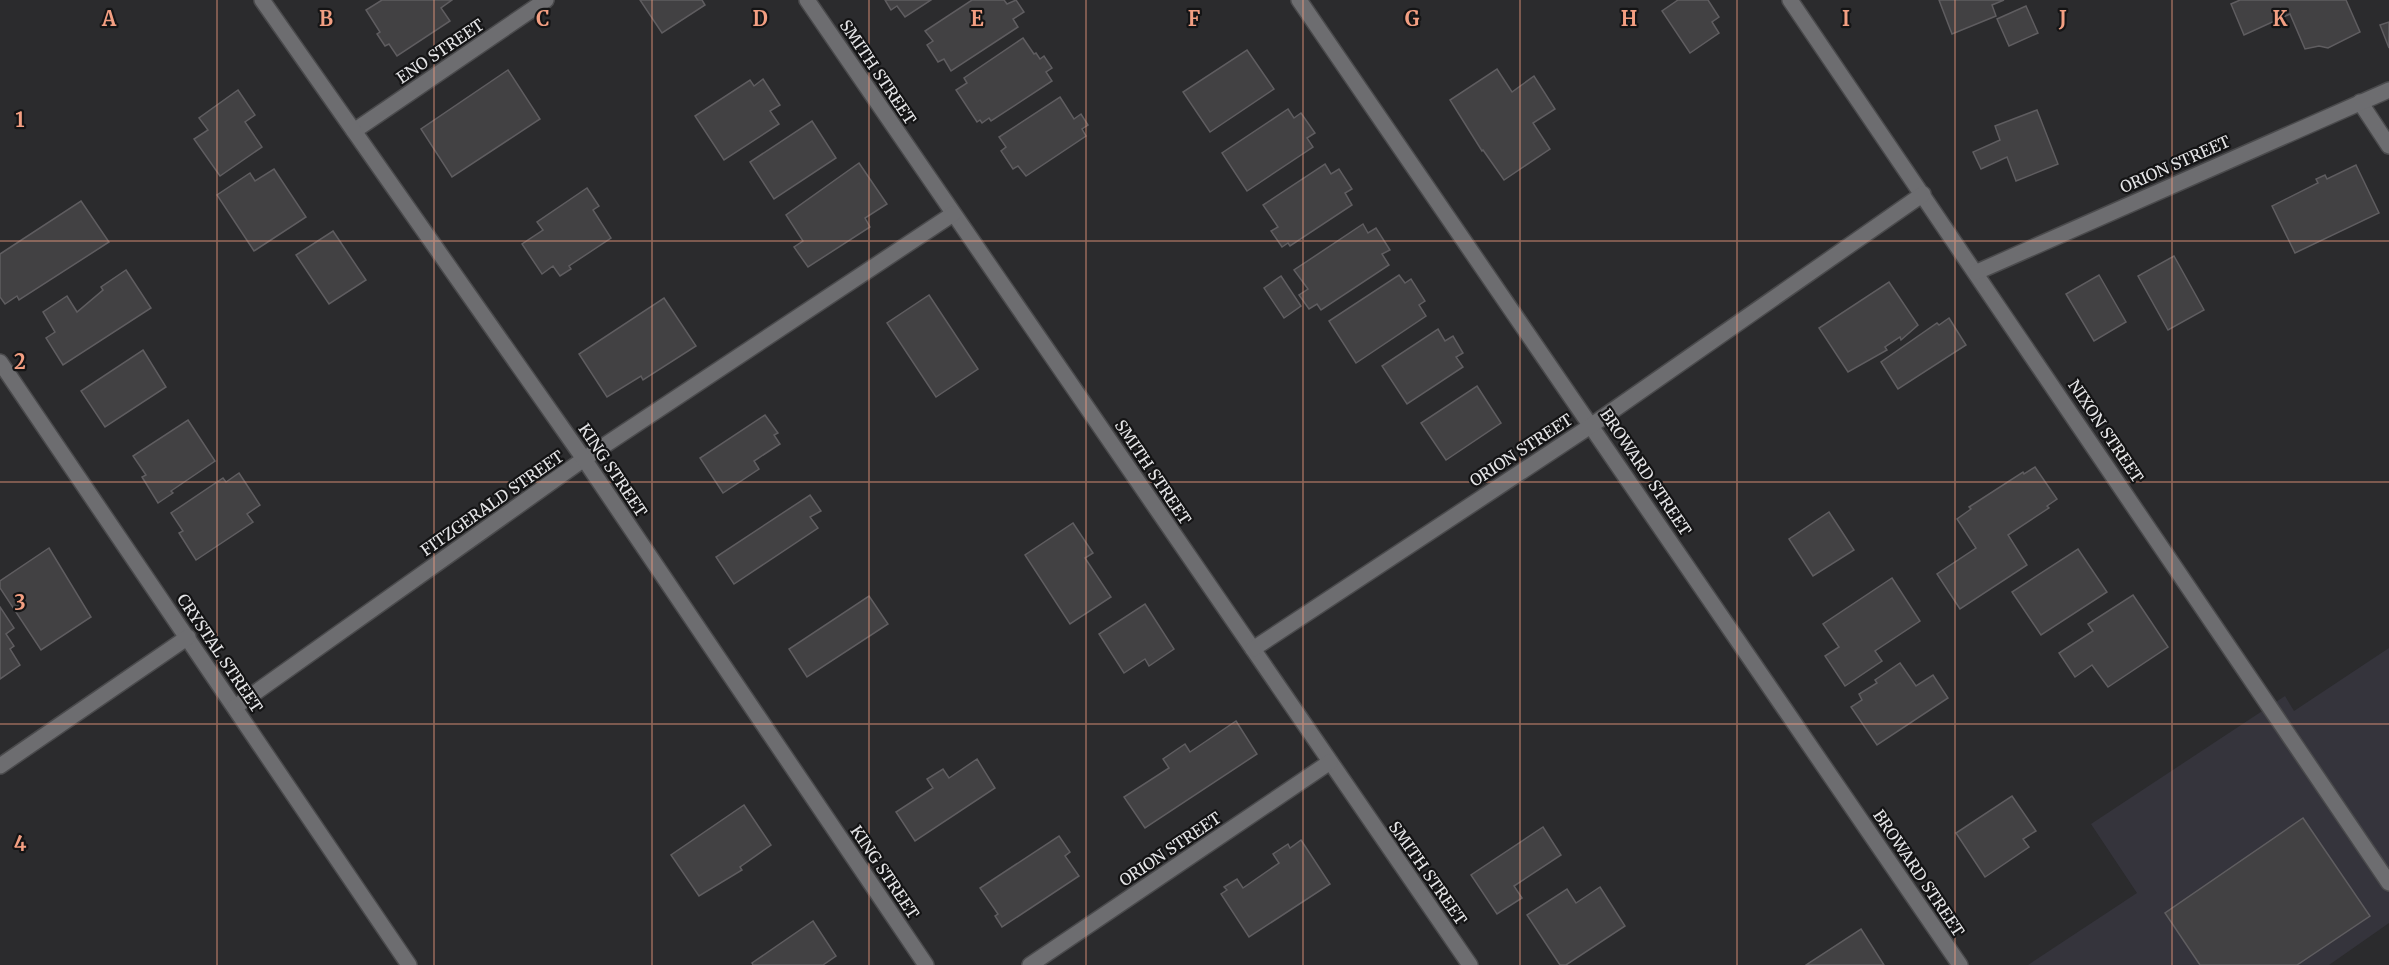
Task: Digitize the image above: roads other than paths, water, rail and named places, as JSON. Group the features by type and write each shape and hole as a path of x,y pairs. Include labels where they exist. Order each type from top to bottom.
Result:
{"street":[{"name":"KING STREET","path":"262,0 584,459 927,965"},
{"name":"ENO STREET","path":"354,131 546,0"},
{"name":"SMITH STREET","path":"807,0 1470,965"},
{"name":"BROWARD STREET","path":"1299,0 1960,965"},
{"name":"NIXON STREET","path":"1790,0 1977,272 2389,883"},
{"name":"ORION STREET","path":"1977,272 2389,90"},
{"path":"2360,102 2389,146"},
{"name":"ORION STREET","path":"1253,649 1592,425 1923,194"},
{"name":"FITZGERALD STREET","path":"235,707 584,459 953,214"},
{"name":"CRYSTAL STREET","path":"0,362 409,965"},
{"path":"0,766 188,637"},
{"name":"ORION STREET","path":"1030,965 1330,762"}]}
